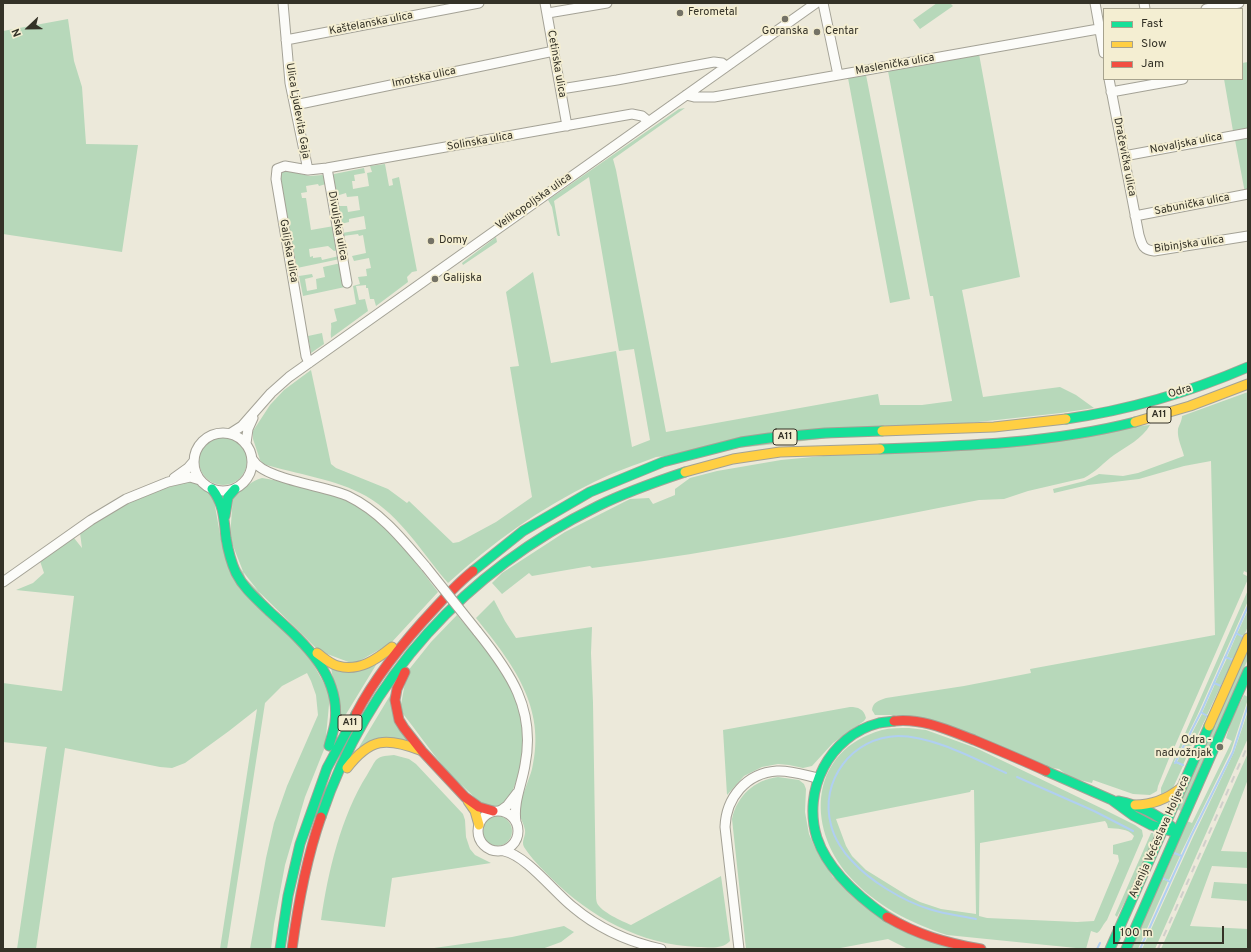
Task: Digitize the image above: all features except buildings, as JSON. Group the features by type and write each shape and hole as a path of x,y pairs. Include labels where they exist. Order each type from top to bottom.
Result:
{"main road":[{"path":"1222,378 1248,361"},
{"name":"Odra","path":"412,632 466,575 491,554 541,518 592,491 625,476 661,463 743,442 792,436 967,429 1064,420 1112,411 1177,394 1248,367"},
{"name":"Odra","path":"420,642 441,618 474,589 531,545 565,523 589,510 630,491 674,475 726,462 778,452 977,444 1066,436 1091,432 1146,419 1208,400 1248,384"},
{"path":"212,489 220,499 225,520 228,549 237,574 251,593 307,646 327,674 333,690 336,709 335,729 310,796 306,824"},
{"path":"225,520 228,497 235,489"},
{"path":"307,646 339,666 358,667 368,664 378,658 412,632"},
{"name":"A11","path":"280,949 285,909 293,868 306,824 328,767 350,722 381,670 412,632"},
{"name":"Avenija Većeslava Holjevca","path":"1110,949 1248,638"},
{"path":"420,642 402,676 397,689 395,700 399,720 422,751 465,797 475,811 478,824"},
{"name":"A11","path":"292,949 296,918 313,839 331,789 372,708 403,663 420,642"},
{"name":"Avenija Većeslava Holjevca","path":"1126,949 1248,671"},
{"path":"981,949 960,946 932,938 897,923 880,912 850,888 829,862 817,838 812,808 814,790 817,778 823,765 838,745 857,731 882,722 907,720 944,728 1112,800 1133,805 1177,833"},
{"path":"331,789 353,759 371,745 389,741 398,742 422,751"},
{"path":"1133,805 1157,803 1168,798 1182,786"},
{"path":"465,797 484,810 496,811"},
{"path":"1112,800 1128,813 1165,826"}],"street":[{"name":"Ulica Ljudevita Gaja","path":"283,3 290,83 308,170"},
{"name":"Kaštelanska ulica","path":"286,40 479,3"},
{"name":"Cetinska ulica","path":"545,3 567,126"},
{"path":"548,14 607,3"},
{"name":"Velikopoljska ulica","path":"231,433 239,428 279,385 648,121 816,3"},
{"path":"823,3 838,75"},
{"path":"1095,3 1102,29 1103,41"},
{"path":"1212,8 1239,3"},
{"name":"Maslenička ulica","path":"686,95 694,98 714,97 1102,29"},
{"name":"Imotska ulica","path":"295,105 554,51"},
{"path":"561,89 714,62 722,63 726,66"},
{"name":"Dračevička ulica","path":"1109,80 1139,235"},
{"path":"1111,92 1177,80"},
{"name":"Solinska ulica","path":"308,170 327,168 632,114 642,116 648,121"},
{"name":"Novaljska ulica","path":"1124,156 1248,133"},
{"name":"Galijska ulica","path":"308,170 285,166 277,169 276,173 306,356 309,363"},
{"name":"Divuljska ulica","path":"327,168 347,283"},
{"name":"Sabunička ulica","path":"1135,216 1248,194"},
{"name":"Bibinjska ulica","path":"1139,235 1142,245 1147,250 1154,251 1248,236"},
{"name":"Velikopoljska ulica","path":"246,443 248,429 258,408"},
{"path":"246,480 252,467 253,460 252,454 246,443 239,437 231,433 216,433 203,440 198,446 194,461 196,474 206,486 212,489 220,491 235,489 246,480 260,475 278,476 322,487 347,496 366,506 386,521 426,567 496,654 510,676 523,707 528,745 526,763 515,814 518,835 513,845 504,851 491,851 481,843 478,837 478,824 487,814 507,806 519,790"},
{"path":"253,460 257,466 278,476"},
{"path":"168,482 188,468 194,461"},
{"path":"3,582 116,504 168,482 190,477 200,480"},
{"path":"739,949 725,827 727,810 731,800 743,785 752,778 763,773 778,771 794,772 817,778"},
{"path":"496,811 506,813 516,822"},
{"path":"516,841 519,849 530,866"},
{"path":"504,851 513,854 530,866 556,892 582,914 619,936 661,949"}],"green space":[{"path":"937,3 950,3 953,6 920,29 913,20"},
{"path":"68,19 74,61 82,87 86,144 138,145 122,252 3,234 3,31"},
{"path":"979,54 1020,277 962,290 983,397 1060,387 1076,395 1094,408 1061,413 656,457 602,478 555,503 499,540 448,583 400,524 379,504 342,485 263,464 260,460 253,439 253,431 270,405 284,390 311,370 331,464 336,468 388,489 407,503 409,501 453,543 459,542 496,522 532,497 510,367 519,366 506,292 533,272 551,363 616,351 632,447 650,440 634,349 619,351 589,177 554,201 560,236 557,234 552,207 548,200 679,109 685,108 613,159 666,432 878,394 880,405 922,405 952,401 933,296 930,296 888,71"},
{"path":"1248,62 1248,129 1233,131 1224,80 1243,80 1243,63"},
{"path":"866,75 910,299 890,303 848,78"},
{"path":"1248,135 1248,192 1245,193 1235,140"},
{"path":"385,164 389,186 393,185 392,179 399,177 417,271 412,272 407,277 408,282 376,306 374,299 370,299 366,285 356,286 359,300 365,299 368,311 331,338 331,323 337,321 334,309 356,304 353,286 360,284 358,277 367,276 366,269 371,268 369,258 354,261 352,256 366,253 363,235 359,236 358,234 343,236 342,233 366,229 364,216 349,219 349,222 341,224 337,206 347,206 348,212 360,210 358,196 347,197 346,193 336,196 332,176 334,174 364,168 365,173 354,175 355,181 352,181 353,189 369,186 367,173 372,172 370,166"},
{"path":"282,170 310,176 325,176 326,184 319,186 318,184 306,186 307,192 301,193 302,198 306,198 311,230 334,226 338,250 334,251 328,246 309,249 310,257 321,257 322,260 339,256 340,259 297,268 279,177"},
{"path":"496,237 497,242 463,265 462,263"},
{"path":"341,263 345,287 303,296 299,276 312,274 313,277 305,279 307,291 317,289 316,279 325,277 323,267"},
{"path":"322,333 324,344 311,353 308,336"},
{"path":"1248,392 1248,573 1244,571 1243,574 1247,576 1248,579 1174,748 1171,750 1165,748 1164,751 1170,756 1157,791 1150,795 1133,794 1093,780 1092,783 1071,778 1059,769 896,715 875,715 872,710 873,705 886,698 964,686 1031,673 1030,669 1215,635 1211,461 1184,466 1139,479 1088,485 1054,493 1053,489 1085,481 1099,474 1123,476 1138,473 1184,456 1178,433 1182,416"},
{"path":"1150,425 1139,438 1084,478 1028,491 1004,499 979,500 786,537 641,562 592,568 590,566 532,576 529,573 502,594 492,583 502,573 565,532 630,499 649,498 653,504 675,495 675,489 690,478 717,471 781,460"},
{"path":"223,437 232,439 240,444 245,452 247,461 245,470 240,478 232,483 223,485 214,483 206,478 201,470 199,461 201,452 206,444 214,439"},
{"path":"262,478 318,490 347,500 370,513 398,541 438,592 391,643 354,664 319,651 246,579 230,538 233,495 251,483"},
{"path":"187,481 197,483 213,495 222,545 307,653 330,694 325,747 305,797 285,865 271,949 250,949 266,858 274,823 287,786 318,715 316,695 307,673 282,686 265,703 227,949 220,949 257,709 185,763 172,768 160,767 65,748 36,949 17,949 47,747 3,742 3,683 62,691 74,596 16,590 33,583 44,573 40,561 74,538 82,548 80,533 107,514 138,498"},
{"path":"1248,590 1248,601 1197,716 1174,762 1183,766 1173,788 1161,794 1161,788"},
{"path":"494,600 516,638 592,627 591,653 596,896 599,906 612,916 631,925 721,876 730,941 727,944 719,947 677,945 656,941 637,935 618,926 582,905 543,870 524,847 523,843 525,830 519,808 532,769 535,747 535,726 523,687 502,652 476,618"},
{"path":"1247,612 1248,626 1244,636 1237,634"},
{"path":"457,615 488,651 504,675 512,689 521,720 522,751 516,782 508,800 502,805 494,807 482,804 450,775 400,710 407,672 431,642"},
{"path":"1237,634 1243,637 1233,659 1227,657"},
{"path":"1248,649 1248,659 1181,811 1177,809"},
{"path":"1227,658 1233,660 1207,715 1202,713 1215,684 1218,685 1215,683"},
{"path":"376,665 340,724 331,667"},
{"path":"391,694 408,740 359,747"},
{"path":"1244,695 1248,697 1248,699 1231,751 1180,855 1174,852 1187,821 1192,823 1232,741 1226,738 1231,721"},
{"path":"850,707 860,709 864,712 866,718 833,743 812,766 803,768 778,764 762,767 744,776 727,795 723,730"},
{"path":"1248,711 1248,738 1155,949 1142,949 1234,752"},
{"path":"1202,714 1207,716 1196,738 1193,739 1190,737"},
{"path":"892,728 926,730 976,748 1103,809 1142,830 1143,836 1107,920 1097,933 1091,931 1086,949 947,935 920,925 894,912 870,896 849,876 835,856 825,835 821,813 822,792 828,772 840,754 858,740 882,730","holes":["971,790 974,790 976,914 941,909 920,902 866,870 852,856 846,846 836,819 970,792","1105,821 1108,828 1126,830 1134,836 1132,840 1113,845 1113,854 1118,855 1119,861 1094,921 1077,922 987,918 979,916 980,843"]},
{"path":"1189,738 1194,740 1183,765 1177,762"},
{"path":"1248,753 1248,779 1221,851 1248,852 1248,868 1212,866 1190,926 1248,929 1248,949 1161,949"},
{"path":"394,755 409,759 416,764 463,814 465,820 466,837 470,849 475,855 491,863 392,878 385,927 321,920 327,883 337,845 350,808 376,760 382,756"},
{"path":"778,777 799,780 804,784 806,789 805,812 809,834 816,850 833,877 952,949 908,949 888,939 835,949 746,949 732,819 738,803 748,790 761,782"},
{"path":"497,816 508,820 512,831 508,842 497,846 486,842 482,831 486,820"},
{"path":"1151,833 1153,833 1154,838 1136,880 1117,917 1115,915"},
{"path":"1174,853 1180,856 1169,880 1163,878"},
{"path":"1162,879 1168,881 1138,949 1131,949"},
{"path":"1214,882 1248,884 1248,901 1211,898"},
{"path":"564,926 574,932 561,942 542,949 427,949 512,937"}],"waterway":[{"path":"1175,763 1201,712 1248,606"},
{"path":"1236,633 1243,637"},
{"path":"1225,657 1233,660"},
{"path":"1214,683 1221,686"},
{"path":"1140,949 1191,836 1233,752 1248,705"},
{"path":"1201,712 1207,716"},
{"path":"976,919 929,909 898,896 868,876 845,853 834,835 829,809 830,793 835,778 843,764 853,753 866,744 881,738 898,736 925,740 954,749 1006,773"},
{"path":"1188,737 1194,740"},
{"path":"1176,762 1183,765"},
{"path":"1017,777 1094,811 1133,831"},
{"path":"1174,853 1182,856"},
{"path":"1163,878 1170,882"},
{"path":"1097,949 1100,943"}],"railway":[{"path":"1158,949 1248,745"}],"traffic: fast":[{"path":"1066,419 1113,411 1159,399 1248,367"},
{"path":"880,449 976,445 1040,439 1072,435 1135,422"},
{"path":"473,571 523,531 590,492 663,462 741,442 769,438 825,433 882,431"},
{"path":"321,817 341,766 366,718 394,674 428,633 465,596 506,562 550,532 609,501 685,472"},
{"path":"212,489 221,506 231,560 239,579 252,594 306,647 326,674 332,689 335,705 335,722 329,746"},
{"path":"225,516 228,497 235,489"},
{"path":"1126,949 1248,671"},
{"path":"280,949 288,896 300,844 327,768 356,714"},
{"path":"887,917 846,883 829,862 817,838 813,820 813,802 817,784 824,767 833,752 846,740 861,730 879,723 894,721"},
{"path":"1110,949 1209,726"},
{"path":"1046,771 1112,800 1134,816 1151,825 1177,833"},
{"path":"1118,801 1147,811 1172,827"}],"traffic: slow":[{"path":"1135,422 1190,406 1248,384"},
{"path":"882,431 994,427 1066,419"},
{"path":"685,472 733,459 780,452 880,449"},
{"path":"1209,726 1248,638"},
{"path":"317,653 335,665 353,667 360,666 374,660 392,647"},
{"path":"347,768 363,751 379,743 397,743 420,750"},
{"path":"1135,805 1160,801 1181,788"},
{"path":"468,801 475,811 479,825"}],"traffic: jam":[{"path":"356,714 382,671 403,645 449,593 473,571"},
{"path":"405,672 397,689 395,700 399,720 404,728 422,751 465,797 479,807 493,811"},
{"path":"894,721 915,721 945,729 1046,771"},
{"path":"292,949 303,882 321,817"},
{"path":"887,917 932,938 981,949"}],"place":[{"name":"Ferometal","path":"680,13"},
{"name":"Goranska","path":"785,19"},
{"name":"Centar","path":"817,32"},
{"name":"Domy","path":"431,241"},
{"name":"Galijska","path":"435,279"},
{"name":"Odra - nadvožnjak","path":"1220,747"}]}
